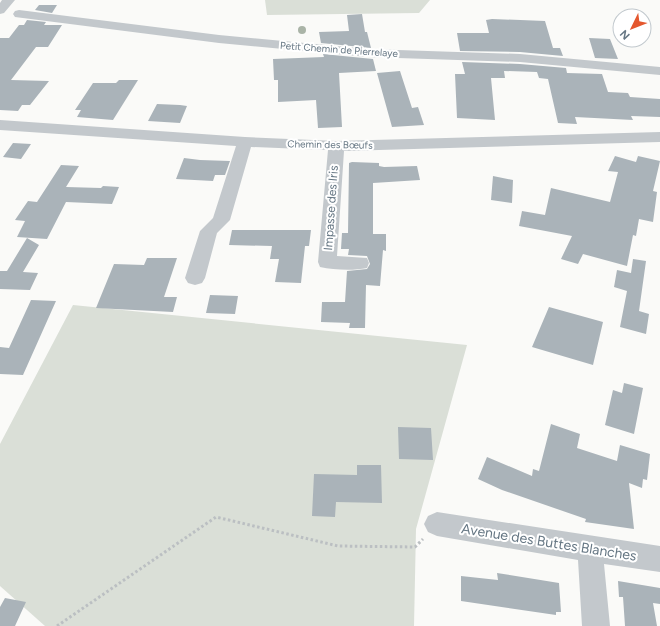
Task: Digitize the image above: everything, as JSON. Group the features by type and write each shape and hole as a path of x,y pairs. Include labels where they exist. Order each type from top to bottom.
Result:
{"street":[{"name":"Petit Chemin de Pierrelaye","path":"19,14 219,39 352,52 520,58 660,71"},
{"name":"Chemin des Bœufs","path":"0,125 245,142 336,146 660,137"},
{"path":"196,278 210,231 221,220 245,142"},
{"name":"Impasse des Iris","path":"336,146 327,262 360,263"},
{"name":"Avenue des Buttes Blanches","path":"437,524 590,549 660,558"},
{"path":"590,549 596,626"}],"path":[{"path":"57,626 216,517 338,546 416,547 437,524"}],"shaded area":[{"path":"265,0 430,0 419,13 267,15"},
{"path":"73,305 467,345 416,529 414,626 45,626 0,586 0,444"}],"building":[{"path":"39,5 57,5 52,13 35,10"},
{"path":"362,14 365,32 367,32 371,48 321,43 319,32 349,31 347,15"},
{"path":"27,20 46,22 44,25 62,25 48,47 36,47 11,80 49,81 30,105 22,105 18,111 0,110 0,38 9,38 19,25 24,25"},
{"path":"486,20 545,21 553,48 560,48 563,56 520,52 460,51 457,33 489,33"},
{"path":"589,38 610,39 612,48 614,48 618,59 595,58"},
{"path":"323,54 373,59 376,71 339,73 342,127 318,128 316,100 278,102 278,80 274,80 273,59 324,57"},
{"path":"462,62 520,64 566,68 567,73 602,74 608,92 628,93 630,97 660,99 660,117 631,116 633,120 575,117 577,124 558,123 548,79 539,78 537,72 504,71 505,78 491,78 495,120 457,118 455,74 465,74"},
{"path":"400,71 412,108 418,107 424,125 392,127 377,73"},
{"path":"119,80 138,80 113,120 77,117 81,110 75,110 93,83 116,83"},
{"path":"157,104 187,106 180,123 148,121"},
{"path":"13,143 31,144 21,159 3,157"},
{"path":"615,156 636,162 638,156 660,161 653,191 657,192 653,222 639,219 636,236 633,235 627,266 583,254 578,264 561,259 572,236 519,226 522,211 545,215 551,188 610,202 618,172 608,171"},
{"path":"184,158 230,161 225,175 215,175 213,181 176,179"},
{"path":"349,163 379,163 379,166 384,167 417,166 420,180 373,183 373,234 386,234 386,251 383,250 380,286 366,285 365,328 349,328 350,323 321,322 322,302 345,302 347,271 367,269 370,264 367,256 348,255 349,249 341,249 342,233 348,233"},
{"path":"61,165 79,166 66,187 119,187 112,204 66,202 47,239 17,237 25,221 15,220 28,201 37,202"},
{"path":"493,176 513,180 512,203 491,200"},
{"path":"232,230 311,230 309,246 305,246 301,283 275,282 279,259 270,259 272,246 229,245"},
{"path":"27,238 39,245 23,272 38,273 30,290 0,289 0,271 7,271"},
{"path":"147,258 177,258 164,297 177,297 173,312 96,308 114,264 144,265"},
{"path":"633,259 646,261 639,311 649,314 646,334 620,327 627,291 614,287 617,270 631,273"},
{"path":"210,295 238,296 235,314 206,313"},
{"path":"31,300 56,301 23,375 0,374 0,347 9,348"},
{"path":"549,307 603,322 593,365 532,347"},
{"path":"624,383 643,388 634,434 605,425 613,390 622,393"},
{"path":"551,424 580,434 577,448 617,461 620,445 650,454 647,480 643,479 642,488 629,483 634,529 585,522 586,519 502,490 478,479 487,457 532,476 533,469 539,471"},
{"path":"398,427 431,428 433,460 399,459"},
{"path":"357,465 381,465 382,503 336,502 335,517 312,516 314,474 357,475"},
{"path":"497,573 559,583 561,612 556,612 556,615 461,601 461,576 498,580"},
{"path":"618,581 660,588 660,604 653,603 657,626 625,626 623,597 619,597"},
{"path":"5,598 26,602 15,626 0,626 0,607"}]}
